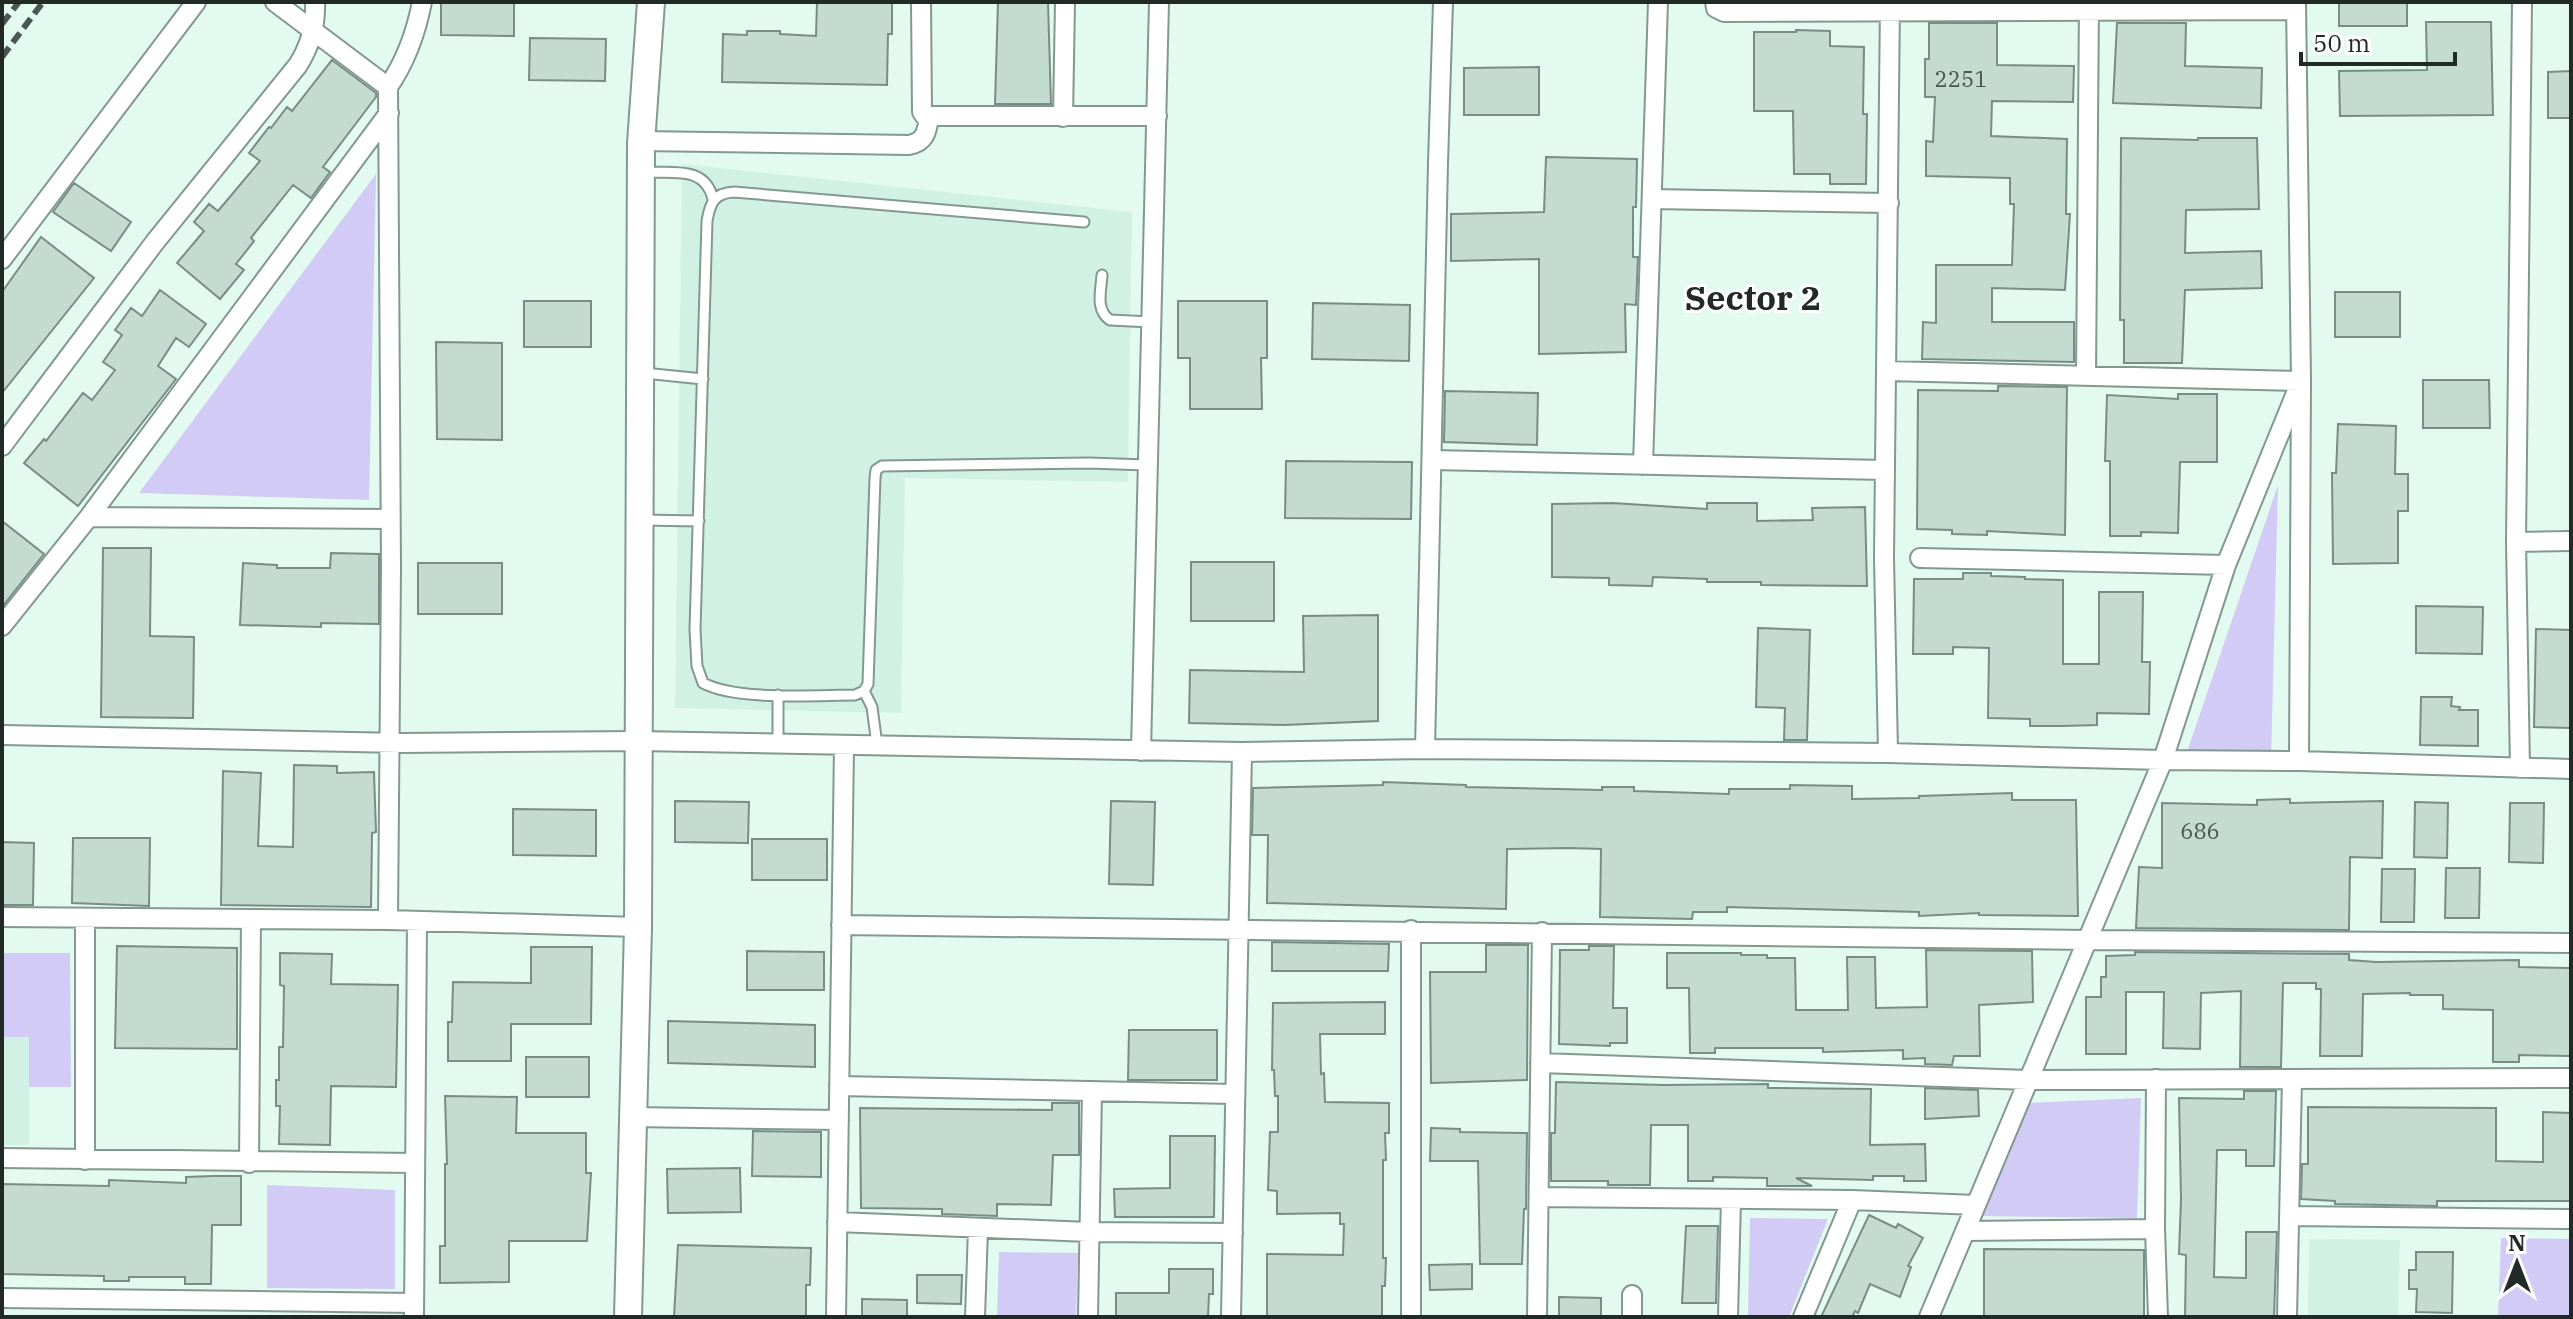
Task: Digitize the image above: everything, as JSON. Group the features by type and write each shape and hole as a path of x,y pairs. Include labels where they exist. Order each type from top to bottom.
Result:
{"street":[{"path":"2,259 196,2"},
{"path":"275,2 388,87"},
{"path":"2,446 163,232 298,65 313,30 315,2"},
{"path":"388,920 388,87 410,48 422,2"},
{"path":"628,1317 638,927 641,141 651,2"},
{"path":"921,2 922,112 929,117 1157,116"},
{"path":"1063,117 1065,2"},
{"path":"1141,751 1159,2"},
{"path":"1425,749 1443,2"},
{"path":"1643,465 1658,2"},
{"path":"1715,2 1716,8 1724,12 1890,7 2296,6 2301,381 2299,761"},
{"path":"2520,768 2516,542 2522,2"},
{"path":"2086,376 2089,5"},
{"path":"1888,753 1884,558 1890,7"},
{"path":"2,626 89,517 389,113"},
{"path":"641,141 909,145 926,134 929,117"},
{"path":"1652,199 1889,203"},
{"path":"1886,371 2301,381"},
{"path":"1929,1317 2163,760 2226,565 2301,381"},
{"path":"1432,460 1885,470"},
{"path":"89,517 390,519"},
{"path":"2516,542 2571,541"},
{"path":"1920,558 2226,565"},
{"path":"2,735 389,743 639,741 1242,752 1425,749 1888,753 2571,769"},
{"path":"836,1317 844,747"},
{"path":"1231,1317 1242,752"},
{"path":"2,917 388,920 638,927"},
{"path":"85,918 85,1160"},
{"path":"249,1163 251,919"},
{"path":"2,1298 414,1310 417,921"},
{"path":"841,925 2571,943"},
{"path":"1411,930 1411,1317"},
{"path":"1537,1317 1542,932"},
{"path":"1540,1063 2028,1080 2571,1078"},
{"path":"2156,1079 2158,1317"},
{"path":"2287,1317 2292,1079"},
{"path":"839,1086 1234,1094"},
{"path":"1088,1317 1092,1091"},
{"path":"632,1117 839,1120"},
{"path":"2,1158 415,1163"},
{"path":"1539,1197 1852,1200 1976,1205"},
{"path":"1728,1317 1731,1199"},
{"path":"1803,1317 1852,1200"},
{"path":"2289,1216 2571,1219"},
{"path":"837,1222 978,1229 1233,1233"},
{"path":"975,1317 978,1229"},
{"path":"1965,1231 2155,1229"},
{"path":"1632,1295 1632,1317"}],"lane":[{"path":"641,172 703,178 710,186 713,199 707,221 695,630 697,666 703,683 714,689 778,695 855,695 864,691 868,684 876,470 882,466 1147,465"},
{"path":"713,199 722,193 734,192 1084,222"},
{"path":"1102,275 1100,309 1105,317 1110,320 1151,322"},
{"path":"641,372 703,379"},
{"path":"640,520 699,521"},
{"path":"864,691 872,707 877,745"},
{"path":"778,695 778,745"}],"shaded area":[{"path":"682,164 1132,212 1128,482 905,478 901,713 675,708"},
{"path":"376,174 369,500 139,493"},
{"path":"2278,485 2271,761 2185,758"},
{"path":"2,953 70,953 71,1087 29,1087 29,1037 2,1037"},
{"path":"2,1037 29,1037 29,1145 2,1145"},
{"path":"2141,1098 2137,1218 1976,1216 2026,1103"},
{"path":"267,1185 395,1190 395,1289 267,1288"},
{"path":"1750,1218 1828,1219 1789,1317 1748,1317"},
{"path":"2501,1238 2571,1239 2571,1317 2498,1317"},
{"path":"2309,1239 2400,1240 2398,1317 2308,1317"},
{"path":"999,1252 1078,1253 1076,1317 997,1317"}],"building":[{"path":"441,2 514,2 514,36 441,35"},
{"path":"817,2 892,2 887,85 722,82 723,34 780,31 780,34 816,36"},
{"path":"998,2 1048,2 1051,104 995,104"},
{"path":"2339,2 2407,2 2407,26 2339,26"},
{"path":"2426,22 2491,22 2493,115 2340,116 2339,71 2427,70"},
{"path":"1929,23 1997,23 1997,65 2074,66 2073,102 1992,101 1991,136 2067,139 2066,214 2070,214 2065,290 1992,288 1992,322 2074,322 2074,362 1922,359 1923,322 1936,323 1936,265 2012,265 2014,204 2010,204 2010,178 1926,176 1926,141 1933,142 1935,97 1925,97"},
{"path":"2117,23 2186,23 2185,66 2262,68 2261,108 2113,103"},
{"path":"1830,31 1830,46 1864,47 1866,184 1830,184 1830,174 1794,174 1793,111 1754,111 1754,32"},
{"path":"530,38 606,39 605,81 529,80"},
{"path":"332,60 376,93 376,97 323,167 330,172 311,198 293,185 251,238 254,241 236,264 244,270 220,299 177,263 204,231 194,222 209,204 218,211 260,161 249,153 287,107 292,111"},
{"path":"1539,67 1539,115 1464,115 1464,68"},
{"path":"2571,71 2571,118 2548,118 2548,72"},
{"path":"2121,138 2257,138 2259,209 2186,210 2185,253 2261,251 2262,288 2185,290 2182,363 2124,363 2124,320 2120,320"},
{"path":"1546,157 1637,159 1636,207 1633,207 1633,257 1638,257 1636,305 1625,304 1626,352 1539,354 1539,259 1451,261 1451,214 1544,212"},
{"path":"74,183 131,222 111,251 53,212"},
{"path":"41,237 94,278 2,393 2,292"},
{"path":"160,290 206,324 189,347 176,338 158,366 176,379 78,506 24,463 44,439 46,441 83,393 92,400 115,370 103,362 122,335 115,330 131,308 142,316"},
{"path":"2335,292 2400,292 2400,337 2335,337"},
{"path":"524,301 591,301 591,347 524,347"},
{"path":"1178,301 1267,301 1267,358 1261,358 1262,409 1190,409 1190,358 1178,358"},
{"path":"1313,303 1410,305 1409,361 1312,359"},
{"path":"436,342 502,343 502,440 437,439"},
{"path":"2423,380 2489,380 2490,428 2423,428"},
{"path":"1998,386 2067,387 2065,535 1987,531 1987,535 1952,534 1952,530 1917,529 1918,390 1998,391"},
{"path":"1445,391 1538,393 1537,445 1444,442"},
{"path":"2178,394 2217,394 2217,462 2180,462 2178,533 2141,532 2141,536 2110,536 2110,461 2105,461 2107,395 2178,399"},
{"path":"2338,424 2396,426 2395,474 2408,474 2408,511 2398,511 2398,563 2333,564 2332,473 2336,473"},
{"path":"1286,461 1412,462 1411,519 1285,518"},
{"path":"1612,503 1707,509 1707,503 1757,503 1757,521 1813,520 1812,508 1865,507 1867,586 1761,585 1761,582 1707,582 1707,579 1653,577 1652,586 1609,585 1609,578 1552,577 1552,504"},
{"path":"2,521 44,554 2,607"},
{"path":"103,548 151,548 150,636 194,637 193,718 101,717"},
{"path":"331,553 379,554 379,624 321,623 321,627 240,625 243,563 277,565 277,568 330,568"},
{"path":"1191,562 1274,562 1274,621 1191,621"},
{"path":"418,563 502,563 502,614 418,614"},
{"path":"1963,573 2063,580 2063,664 2099,664 2099,592 2143,592 2142,662 2150,662 2149,714 2097,713 2097,725 2062,726 2030,726 2030,719 1988,718 1989,648 1953,647 1953,654 1913,654 1914,579 1963,579"},
{"path":"2416,606 2483,607 2482,654 2416,653"},
{"path":"1378,615 1378,721 1284,725 1189,723 1190,670 1304,672 1303,616"},
{"path":"1758,628 1810,630 1807,740 1784,740 1785,708 1756,707"},
{"path":"2536,629 2571,630 2571,728 2534,727"},
{"path":"2421,697 2452,697 2451,706 2460,707 2459,710 2478,710 2478,746 2420,745"},
{"path":"294,765 337,766 337,773 374,772 376,832 372,833 371,907 221,905 223,771 261,773 258,846 293,847"},
{"path":"1383,782 1602,790 1602,787 1634,787 1634,791 1729,794 1729,789 1790,789 1790,785 1852,786 1852,799 2012,793 2012,800 2076,800 2078,916 1979,913 1919,916 1919,912 1727,907 1727,912 1693,912 1692,919 1600,917 1601,849 1569,848 1507,849 1506,909 1267,903 1268,835 1252,835 1253,788 1383,785"},
{"path":"2290,799 2290,803 2383,801 2382,858 2350,857 2349,930 2136,928 2139,867 2162,868 2162,803 2257,805 2257,800"},
{"path":"675,801 749,802 748,843 675,842"},
{"path":"1111,801 1155,802 1153,885 1109,884"},
{"path":"2415,802 2448,803 2447,858 2414,857"},
{"path":"2510,803 2544,803 2543,863 2509,862"},
{"path":"513,809 596,810 596,856 513,855"},
{"path":"73,838 150,838 149,906 72,903"},
{"path":"752,839 827,839 827,880 752,880"},
{"path":"2,842 34,843 33,905 2,905"},
{"path":"2446,868 2480,868 2479,918 2445,918"},
{"path":"2382,869 2415,869 2414,922 2381,922"},
{"path":"1272,942 1389,944 1388,971 1272,971"},
{"path":"1486,945 1528,945 1527,1080 1431,1083 1430,972 1486,972"},
{"path":"117,946 237,948 237,1049 115,1048"},
{"path":"1589,946 1614,946 1613,1008 1627,1008 1627,1043 1610,1043 1610,1046 1559,1044 1560,950 1589,950"},
{"path":"531,947 592,947 591,1024 511,1024 511,1061 448,1061 448,1022 452,1022 453,982 531,983"},
{"path":"1926,950 2032,951 2033,1002 1979,1005 1980,1056 1954,1056 1952,1065 1925,1064 1925,1058 1903,1059 1903,1050 1823,1052 1823,1048 1715,1048 1715,1053 1690,1053 1689,988 1667,988 1667,953 1741,953 1767,955 1767,958 1795,958 1796,1010 1848,1010 1847,957 1875,957 1876,1008 1927,1007"},
{"path":"747,951 824,952 824,990 747,990"},
{"path":"2135,952 2349,954 2349,960 2376,962 2519,960 2519,967 2571,968 2570,1056 2519,1055 2519,1062 2493,1062 2493,1010 2443,1009 2443,995 2410,993 2363,994 2362,1056 2320,1056 2321,989 2316,989 2316,983 2283,983 2281,1067 2240,1067 2241,991 2201,993 2200,1049 2163,1048 2164,992 2126,992 2126,1054 2086,1054 2086,997 2101,997 2101,977 2106,977 2106,956 2135,955"},
{"path":"280,953 332,954 331,984 398,985 396,1087 331,1086 330,1145 279,1144 280,1106 276,1106 276,1080 279,1080 279,1047 283,1047 284,986 280,985"},
{"path":"1385,1002 1385,1034 1320,1034 1325,1102 1389,1103 1389,1133 1385,1133 1386,1160 1383,1160 1383,1258 1386,1258 1382,1317 1267,1317 1267,1254 1343,1255 1344,1224 1340,1224 1340,1213 1277,1214 1277,1191 1268,1190 1270,1132 1278,1132 1278,1096 1275,1096 1272,1070 1273,1003"},
{"path":"668,1021 815,1025 815,1067 668,1063"},
{"path":"1129,1030 1217,1030 1217,1080 1128,1080"},
{"path":"526,1057 589,1057 589,1097 526,1097"},
{"path":"1556,1082 1768,1084 1768,1088 1871,1089 1870,1145 1925,1144 1926,1181 1904,1181 1904,1176 1873,1176 1873,1180 1796,1178 1812,1186 1767,1186 1767,1178 1713,1177 1713,1181 1688,1181 1688,1125 1651,1125 1650,1185 1551,1181 1551,1133 1555,1133"},
{"path":"1925,1088 1978,1090 1979,1116 1925,1119"},
{"path":"2244,1091 2276,1091 2274,1166 2246,1166 2246,1150 2217,1150 2214,1277 2246,1278 2246,1232 2277,1232 2274,1317 2185,1317 2186,1255 2179,1254 2179,1098 2244,1099"},
{"path":"445,1096 517,1097 516,1133 586,1133 586,1173 591,1173 587,1241 509,1241 509,1282 440,1283 440,1246 445,1246"},
{"path":"1052,1103 1079,1103 1079,1155 1053,1155 1051,1205 997,1204 997,1216 942,1214 942,1209 861,1208 860,1108 1052,1110"},
{"path":"2308,1107 2496,1108 2496,1161 2543,1162 2543,1112 2571,1113 2571,1201 2437,1201 2437,1206 2335,1204 2335,1201 2301,1199 2302,1164 2308,1164"},
{"path":"1431,1128 1460,1129 1460,1132 1527,1133 1522,1264 1480,1264 1478,1161 1430,1161"},
{"path":"753,1131 821,1132 821,1177 752,1176"},
{"path":"1170,1136 1215,1136 1214,1217 1115,1217 1114,1189 1170,1188"},
{"path":"740,1168 741,1212 668,1213 667,1169"},
{"path":"241,1176 241,1225 212,1225 211,1284 185,1284 185,1277 129,1277 129,1281 104,1281 104,1276 2,1274 2,1184 109,1186 109,1180 186,1183 186,1177"},
{"path":"1869,1215 1896,1228 1898,1224 1923,1238 1908,1266 1911,1267 1900,1297 1870,1284 1858,1313 1855,1311 1852,1317 1821,1317"},
{"path":"1686,1226 1718,1226 1716,1303 1682,1303"},
{"path":"678,1245 811,1248 806,1317 674,1317"},
{"path":"1984,1249 2144,1250 2144,1317 1984,1317"},
{"path":"2416,1252 2453,1252 2452,1313 2416,1312 2417,1289 2409,1289 2409,1270 2416,1270"},
{"path":"1472,1264 1472,1289 1430,1290 1429,1265"},
{"path":"1169,1269 1213,1269 1213,1294 1209,1294 1208,1317 1116,1316 1116,1293 1169,1293"},
{"path":"917,1275 962,1275 961,1304 917,1303"},
{"path":"1559,1297 1601,1298 1601,1317 1559,1317"},
{"path":"862,1299 907,1300 907,1317 862,1317"}],"railway":[{"path":"2,24 19,2"},
{"path":"2,57 43,2"}],"district":[{"name":"Sector 2","path":"1753,297"}]}
